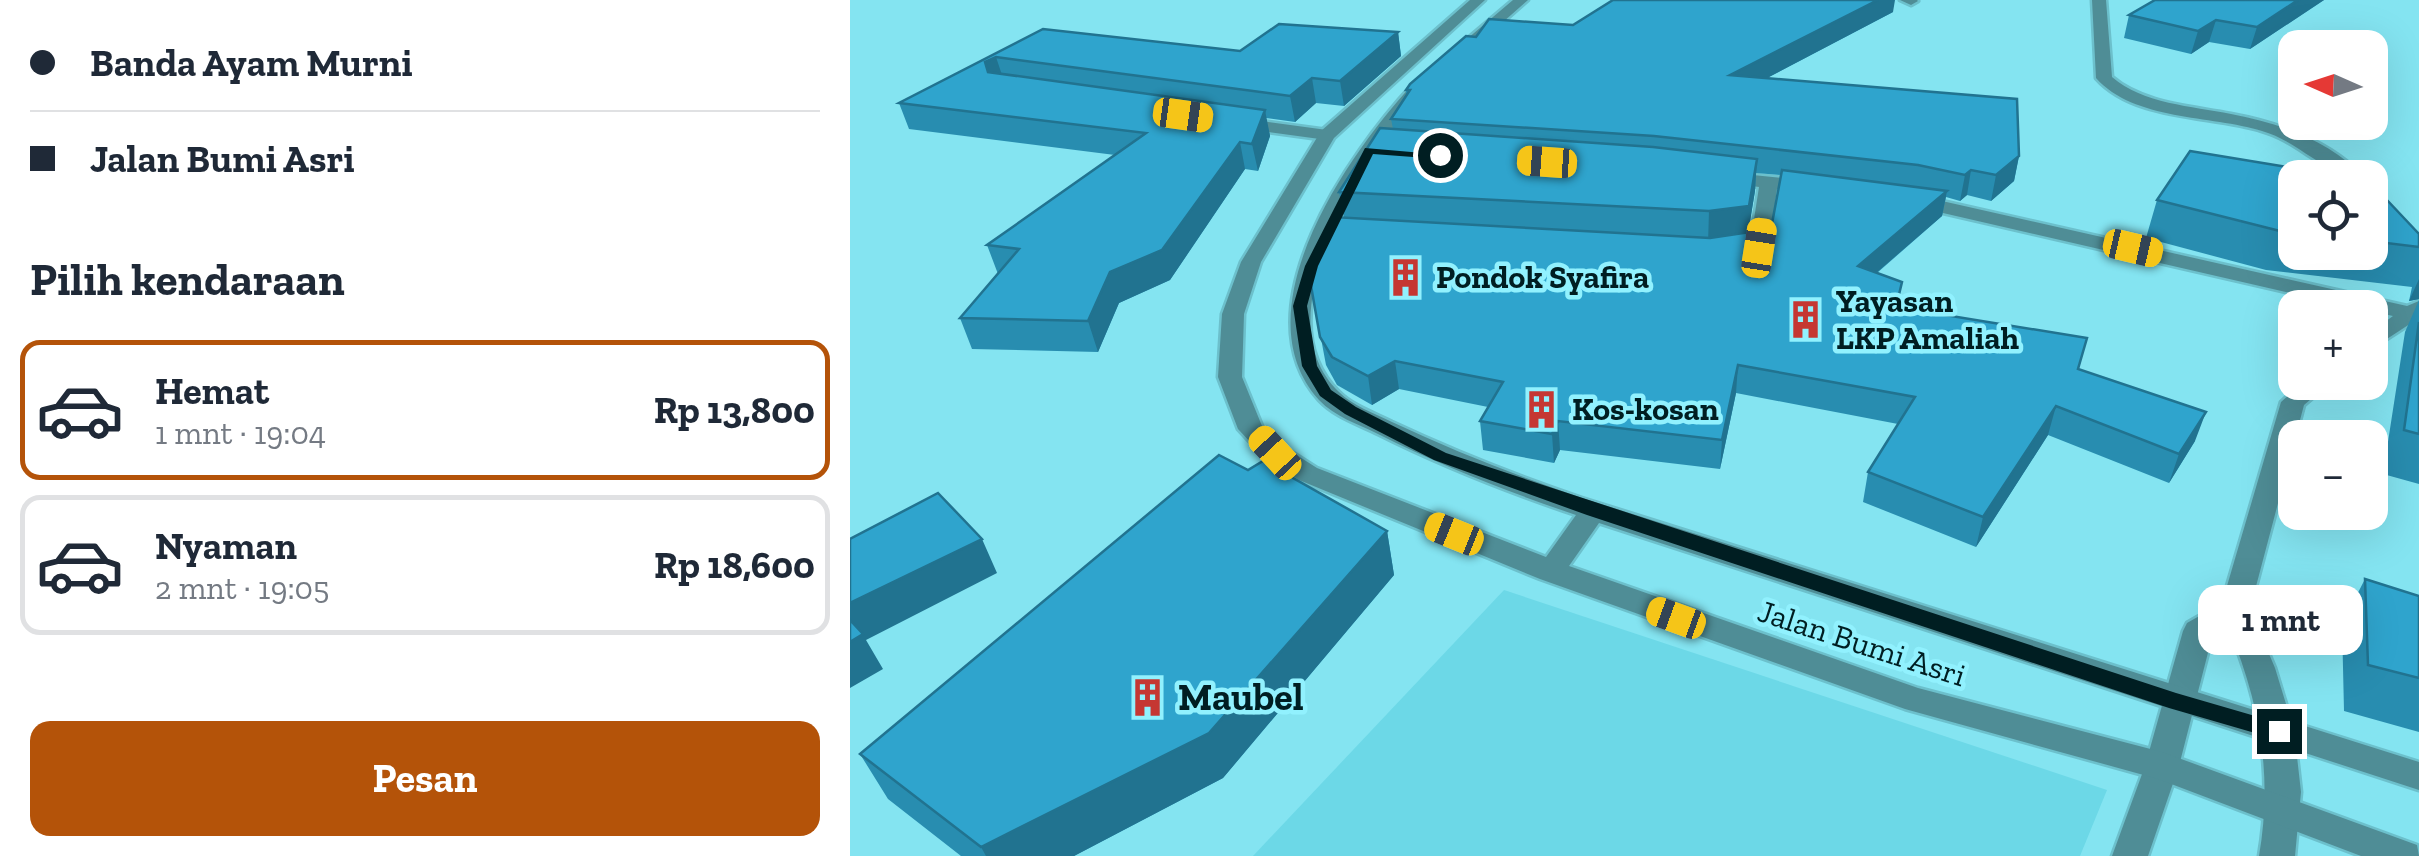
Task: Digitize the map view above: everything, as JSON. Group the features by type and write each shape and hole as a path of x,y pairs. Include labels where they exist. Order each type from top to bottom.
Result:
{"street":[{"name":"Jalan Bumi Asri","path":"1478,0 1380,83 1327,135 1251,262 1233,314 1230,376 1252,428 1275,453 1308,474 1550,572 1916,700 2162,766 2404,856"},
{"name":"Jalan Bumi Asri","path":"1521,0 1420,86 1378,151 1300,306 1310,366 1325,393 1440,456 1593,511 2176,702 2419,776"},
{"path":"2099,0 2102,64 2110,87 2137,98 2281,131 2327,160"},
{"path":"1380,83 1420,86"},
{"path":"1212,119 1327,135"},
{"path":"1711,176 1842,190"},
{"path":"1721,253 1759,248 1770,182"},
{"path":"1896,198 1999,217 2413,311"},
{"path":"2388,330 2413,311"},
{"path":"2276,856 2286,815 2279,731 2259,660 2234,609 2296,400"},
{"path":"1550,572 1593,511"},
{"path":"2130,856 2162,766 2198,631 2234,609"}],"shaded area":[{"path":"1504,590 2107,790 2080,856 1253,856"}],"building":[{"path":"1613,0 1878,0 1730,75 2017,99 2019,156 1996,175 1971,170 1965,175 1918,165 1654,136 1391,119 1410,84 1466,36 1476,37 1489,19 1573,25"},
{"path":"2155,0 2298,0 2257,27 2216,20 2198,31 2129,15"},
{"path":"1279,24 1398,32 1340,81 1312,78 1290,96 996,57 985,62 988,72 1265,110 1252,144 1240,142 1162,250 1110,272 1088,321 960,318 1019,249 987,245 1146,133 899,103 1043,29 1240,51"},
{"path":"1380,128 1653,147 1757,159 1749,206 1709,211 1339,192"},
{"path":"2190,151 2278,166 2278,230 2157,200"},
{"path":"1782,170 1947,191 1858,266 1902,282 1896,307 2087,338 2078,369 2206,412 2179,454 2056,406 1983,517 1868,472 1915,397 1738,365 1722,440 1558,421 1552,434 1480,421 1503,382 1395,361 1368,376 1332,357 1320,337 1310,280 1333,217 1710,238 1771,229"},
{"path":"2388,201 2419,234 2419,247 2388,243"},
{"path":"2419,322 2419,434 2404,430"},
{"name":"Maubel","path":"1219,455 1248,470 1263,461 1387,531 1209,733 981,847 860,754"},
{"path":"938,493 982,539 850,603 850,539"},
{"path":"2365,579 2419,596 2419,678 2368,665"},
{"path":"850,620 863,634 850,642"}],"place":[{"name":"Pondok Syafira","path":"1406,277"},
{"name":"Yayasan LKP Amaliah","path":"1806,319"},
{"name":"Kos-kosan","path":"1542,409"},
{"name":"Maubel","path":"1148,697"}],"route":[{"path":"1440,155 1369,150 1311,266 1300,306 1310,366 1325,393 1350,411 1440,456 1593,511 2176,702 2279,731"}]}
